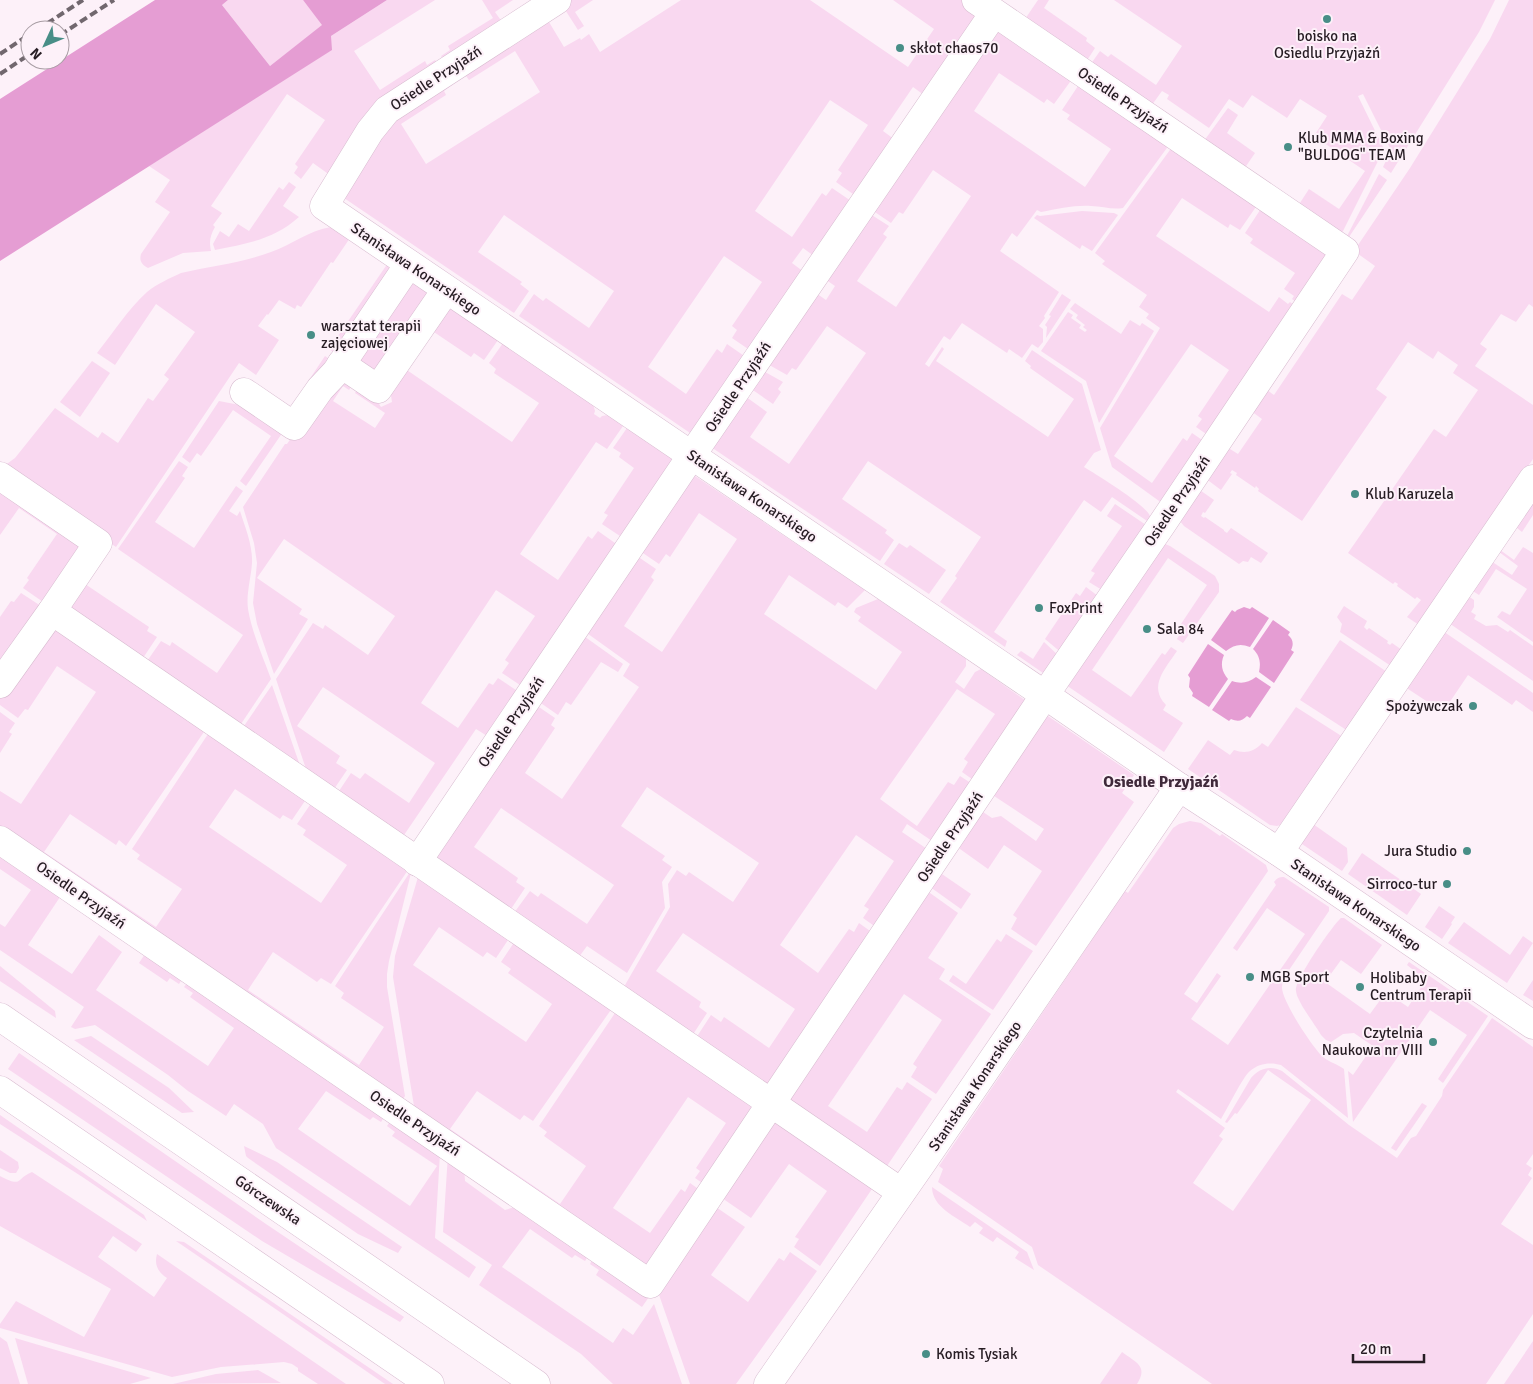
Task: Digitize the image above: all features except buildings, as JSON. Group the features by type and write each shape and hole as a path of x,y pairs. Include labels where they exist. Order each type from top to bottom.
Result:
{"street":[{"name":"Osiedle Przyjaźń","path":"324,206 370,131 387,110 557,0"},
{"name":"Osiedle Przyjaźń","path":"0,840 650,1284 1345,251 985,6 692,456 417,862"},
{"name":"Stanisława Konarskiego","path":"324,206 1533,1025"},
{"path":"244,392 294,426 341,364 409,264"},
{"path":"341,364 378,389 446,290"},
{"path":"0,476 98,543 0,684"},
{"path":"1279,852 1533,479"},
{"path":"52,611 901,1192"},
{"name":"Stanisława Konarskiego","path":"768,1384 1179,787"},
{"name":"Górczewska","path":"0,1017 536,1384"},
{"path":"0,1090 430,1384"}],"shaded area":[{"path":"155,0 228,0 222,5 270,66 322,25 303,0 387,0 331,36 332,50 0,261 0,99 45,70 70,70 70,54"},
{"path":"228,0 303,0 323,25 270,66 222,5"},
{"path":"387,0 435,0 354,51 380,90 425,61 427,65 435,60 440,68 334,178 313,163 301,179 294,173 298,167 295,164 325,120 287,94 211,206 222,213 213,225 215,227 210,239 211,251 183,253 148,268 144,266 140,256 170,212 155,202 170,180 149,166 331,50 331,36"},
{"path":"482,0 513,0 495,12 505,26 447,64 441,56 450,50 448,46 493,18"},
{"path":"569,0 593,0 575,12 584,26 578,30 562,5"},
{"path":"681,0 810,0 908,67 934,29 893,0 964,0 972,6 976,19 928,98 913,87 883,131 898,142 860,199 836,182 842,173 838,170 868,125 830,100 755,211 792,237 822,193 826,196 832,188 854,203 818,259 803,248 792,263 808,275 754,353 732,338 737,330 732,326 762,282 724,256 648,367 686,394 717,349 722,353 727,344 750,360 693,435 519,316 534,294 543,301 546,298 589,328 614,291 504,215 478,252 522,282 520,284 529,291 514,313 344,198 378,130 448,79 452,85 444,91 446,95 401,124 426,164 540,92 515,51 469,80 466,76 458,81 454,75 528,27 532,33 549,22 564,47 580,38 581,40 589,34 600,52"},
{"path":"1038,0 1049,0 1044,8 1087,38 1086,41 1095,48 1084,65 1023,22"},
{"path":"1114,0 1495,0 1479,32 1391,173 1383,167 1391,150 1363,94 1358,96 1384,149 1339,239 1296,209 1309,189 1339,209 1365,171 1314,136 1327,116 1300,99 1287,118 1252,95 1243,108 1229,99 1209,128 1167,99 1169,95 1162,91 1149,109 1088,68 1100,51 1108,57 1111,54 1156,85 1182,46"},
{"path":"1509,0 1533,0 1533,307 1529,304 1516,322 1501,314 1480,344 1487,349 1475,366 1533,405 1533,459 1419,625 1407,617 1421,600 1417,597 1415,599 1397,586 1398,584 1395,582 1393,584 1348,553 1434,429 1446,437 1478,390 1453,373 1458,365 1438,351 1433,359 1408,342 1376,389 1387,397 1302,521 1258,491 1259,489 1256,486 1255,488 1236,475 1237,473 1232,470 1230,473 1232,474 1221,490 1201,475 1222,444 1238,454 1262,419 1247,408 1261,386 1274,395 1342,294 1352,300 1375,266 1354,251 1410,168 1490,39"},
{"path":"996,31 1002,31 1075,75 1054,104 1047,99 1044,103 999,73 974,111 1085,187 1111,149 1067,119 1070,115 1062,110 1082,80 1172,141 1123,208 1085,206 1066,207 1041,212 1037,210 1017,237 1012,233 1000,251 1059,292 1039,326 1043,329 1043,342 1038,348 1032,344 1022,358 1009,349 1007,353 962,323 950,340 944,336 925,364 929,367 942,347 944,349 936,361 1048,437 1074,399 1030,368 1031,366 1025,361 1032,350 1082,384 1101,450 1094,453 1084,467 1130,497 1150,517 1150,523 1112,497 1101,512 1084,500 994,632 1007,641 1005,647 940,602 957,578 955,576 981,537 868,461 842,499 887,530 885,533 894,540 880,561 711,447 742,394 767,412 750,437 789,464 866,353 827,326 796,370 792,368 787,375 764,362 813,291 826,300 835,286 822,277 867,212 889,226 883,234 887,237 857,281 896,307 971,196 933,170 903,214 899,212 891,223 869,208"},
{"path":"1228,108 1238,115 1227,133 1255,153 1242,172 1201,145"},
{"path":"1175,143 1260,201 1240,230 1230,224 1228,228 1182,198 1156,236 1269,312 1279,297 1299,309 1212,438 1196,427 1202,419 1198,416 1229,370 1191,344 1114,456 1152,483 1183,438 1187,441 1192,433 1208,444 1166,506 1112,467 1100,428 1160,328 1146,318 1149,314 1139,307 1147,295 1102,264 1105,261 1095,253"},
{"path":"1379,174 1387,180 1345,243 1344,242"},
{"path":"289,182 296,187 283,206 299,217 280,231 260,240 215,250 213,244 220,231 229,237 238,224 249,231 279,187 283,190"},
{"path":"1264,204 1324,250 1326,256 1301,305 1292,299 1294,296 1284,289 1295,273 1250,243 1253,239 1245,233"},
{"path":"1082,211 1114,213 1118,215 1092,251 1082,245 1080,249 1034,218 1037,215"},
{"path":"331,227 350,238 333,263 331,262 301,307 297,305 295,309 279,300 267,314 258,326 279,340 256,375 239,363 116,547 11,476 4,466 15,458 55,408 98,438 102,432 118,443 148,398 153,401 169,379 164,375 195,332 156,304 115,365 97,353 127,313 147,292 181,273 260,256 315,231"},
{"path":"388,263 390,274 339,356 329,349"},
{"path":"412,281 430,289 377,376 356,358"},
{"path":"1062,294 1071,300 1046,338 1047,327 1045,325"},
{"path":"1075,303 1121,334 1130,320 1140,326 1142,323 1154,331 1099,423 1086,381 1041,351 1068,312 1073,315 1071,318 1081,325 1079,328 1085,332 1087,330 1083,327 1085,325 1076,318 1078,315 1070,309"},
{"path":"442,307 451,308 498,340 484,360 474,353 471,357 428,328"},
{"path":"503,343 593,404 594,414 600,418 608,415 623,426 607,449 596,442 520,554 558,580 588,536 592,539 598,531 615,543 617,547 526,689 502,673 509,663 505,660 535,616 496,590 421,703 458,728 489,683 493,685 498,678 522,694 492,739 476,729 400,841 335,797 351,773 360,779 365,773 409,803 435,763 323,687 297,726 340,756 336,763 347,770 330,795 310,781 276,679 313,623 323,629 325,625 368,655 395,616 284,539 257,578 302,609 299,614 308,619 274,674 257,624 253,603 257,563 254,543 243,507 285,444 287,444 340,376 355,381 349,390 343,386 333,401 375,428 385,413 355,393 360,385 381,407 392,402 389,383 401,366 512,442 539,403 494,373 496,369 489,363"},
{"path":"325,356 335,363 291,407"},
{"path":"92,361 110,373 80,417 60,402"},
{"path":"760,369 783,382 778,389 781,392 773,404 747,386"},
{"path":"219,401 255,408 285,429 246,486 240,481 271,436 233,410 201,456 197,453 190,463 182,457"},
{"path":"627,428 675,461 623,538 602,524 608,515 604,513 634,468 619,457 621,453 613,448"},
{"path":"179,461 188,467 182,476 185,478 155,522 194,548 236,486 243,491 229,511 237,516 240,511 250,543 252,563 248,609 255,636 271,679 237,730 143,667 161,641 170,646 172,642 217,673 243,635 118,549"},
{"path":"691,474 865,590 847,608 838,602 835,606 789,575 764,614 876,690 902,652 858,621 861,617 854,612 856,608 878,599 966,659 966,666 955,682 964,689 975,672 981,669 1029,703 979,784 962,772 968,762 964,759 995,714 957,689 880,799 917,826 948,782 954,785 960,776 977,787 935,843 907,824 902,832 933,853 880,930 863,918 869,909 864,906 894,861 856,835 780,945 818,973 849,929 854,932 859,923 877,936 772,1088 694,1041 711,1015 721,1022 724,1017 769,1048 795,1009 683,933 656,971 701,1002 699,1007 707,1013 690,1039 621,992 670,907 668,884 677,870 686,876 689,872 733,902 759,863 647,787 621,826 665,856 662,860 672,867 662,882 665,908 627,973 587,946 576,961 511,917 530,891 538,897 541,893 587,924 614,885 501,808 474,847 518,878 516,882 525,888 507,915 437,860 436,847 533,703 555,718 551,725 555,728 525,773 562,799 639,687 623,676 630,664 584,631 634,554 656,569 651,577 654,580 624,626 662,652 737,539 699,513 670,557 666,554 659,564 637,549"},
{"path":"0,486 82,545 46,604 23,588 29,580 27,578 57,534 19,508 0,535"},
{"path":"1194,486 1214,500 1201,516 1227,533 1231,528 1268,553 1261,563 1251,557 1248,562 1243,561 1239,564 1184,526 1180,521"},
{"path":"1533,493 1533,515 1522,532 1512,524"},
{"path":"1115,504 1149,527 1102,590 1089,582 1095,573 1091,571 1122,526 1107,516"},
{"path":"899,543 907,548 910,545 946,570 929,594 884,564"},
{"path":"1165,544 1215,576 1219,584 1219,592 1183,643 1177,639 1181,632 1177,630 1207,585 1168,558 1092,670 1131,697 1162,653 1165,655 1171,647 1177,651 1160,678 1158,691 1166,705 1163,710 1183,723 1164,752 1066,685"},
{"path":"1496,547 1514,560 1523,547 1533,553 1533,642 1497,617 1502,611 1510,615 1527,589 1496,569 1479,595 1468,588 1488,559 1512,575 1518,566 1495,549"},
{"path":"82,582 149,627 147,631 157,637 139,664 70,609"},
{"path":"1086,587 1098,596 1063,654 1045,639 1076,593 1080,596"},
{"path":"21,593 44,608 0,670 0,617 11,601 14,602"},
{"path":"1464,593 1474,600 1474,607 1471,612 1476,615 1474,619 1486,626 1497,625 1508,632 1510,630 1533,646 1533,681 1446,621"},
{"path":"1344,606 1367,621 1364,627 1367,630 1369,628 1388,641 1387,643 1390,645 1392,643 1402,650 1391,666 1340,632 1342,624 1337,617"},
{"path":"1244,607 1250,609 1252,607 1269,618 1250,647 1237,645 1226,651 1211,640 1232,610 1235,612"},
{"path":"1273,620 1290,632 1288,635 1292,642 1291,650 1294,652 1274,683 1259,672 1259,660 1253,649"},
{"path":"57,628 208,726 126,846 119,840 116,845 70,814 44,852 156,927 182,889 137,859 140,855 132,849 212,728 309,795 292,820 283,815 280,819 235,789 209,827 321,903 347,865 303,835 306,830 297,824 314,799 410,867 331,984 321,978 317,982 273,952 248,990 359,1065 384,1027 341,998 344,993 335,986 412,869 387,974 387,987 405,1096 403,1099 0,833 0,791 21,804 96,692 57,666 28,710 25,709 18,718 0,705 0,698 47,632"},
{"path":"1440,629 1533,693 1533,712 1516,700 1512,705 1468,675 1443,712 1402,685"},
{"path":"581,634 623,664 618,672 601,662 571,705 566,702 558,715 535,699"},
{"path":"1340,640 1387,672 1348,731 1300,700"},
{"path":"1044,642 1061,658 1046,675 1017,655 1021,651 1033,659"},
{"path":"1208,644 1224,655 1222,668 1228,679 1209,707 1192,696 1193,693 1189,687 1190,678 1188,675"},
{"path":"1256,677 1271,687 1250,718 1247,716 1240,720 1231,719 1229,721 1212,710 1232,681 1250,681"},
{"path":"272,685 304,777 262,748 267,741 244,726"},
{"path":"1296,707 1343,737 1280,825 1270,825 1188,769 1208,740 1230,755 1234,750 1246,752 1253,750 1262,743 1268,747"},
{"path":"0,712 15,723 9,732 12,734 0,753"},
{"path":"1045,714 1134,775 1122,793 1134,802 1036,946 1011,929 1017,918 1013,915 1042,871 1004,845 988,869 953,844 977,808 992,818 1001,816 1036,841 1044,829 988,792"},
{"path":"1190,821 1201,823 1220,836 1222,834 1266,865 1268,871 1184,994 1197,1003 1217,973 1221,976 1191,1019 1228,1045 1305,934 1267,908 1237,951 1233,948 1276,885 1274,882 1278,878 1284,877 1329,907 1329,911 1285,976 1282,987 1298,1024 1312,1044 1323,1057 1344,1069 1348,1118 1281,1065 1277,1064 1261,1065 1250,1071 1239,1086 1221,1119 1178,1089 1176,1092 1225,1128 1219,1136 1223,1139 1193,1183 1233,1211 1311,1100 1268,1070 1237,1114 1235,1113 1227,1123 1225,1122 1251,1078 1265,1068 1274,1068 1282,1071 1349,1125 1397,1158 1411,1138 1416,1136 1442,1096 1443,1090 1492,1018 1533,1047 1533,1154 1526,1164 1532,1168 1528,1175 1532,1178 1501,1224 1533,1245 1533,1314 1486,1384 1212,1384 1038,1265 1032,1247 938,1182 943,1169 939,1166 1125,891 1128,893 1173,828"},
{"path":"1313,824 1347,848 1348,862 1342,871 1299,842"},
{"path":"0,848 64,891 28,945 72,974 99,935 122,952 96,990 208,1066 234,1028 190,997 193,993 184,987 191,978 387,1113 381,1122 373,1117 370,1120 326,1091 298,1129 410,1206 437,1166 392,1136 395,1132 387,1126 393,1117 440,1153 435,1238 476,1267 469,1278 276,1148 263,1124 234,1104 226,1116 95,1025 75,1029 71,1027 84,1007 0,950 0,924 5,927 31,890 0,869"},
{"path":"1362,853 1421,894 1407,915 1348,874"},
{"path":"936,870 971,894 961,909 926,884"},
{"path":"418,877 512,934 496,958 487,952 483,957 439,927 413,965 526,1042 552,1004 508,973 511,969 501,962 517,938 615,1004 533,1121 524,1115 520,1120 477,1091 450,1129 560,1204 586,1166 544,1136 547,1132 539,1126 619,1007 755,1102 708,1187 695,1178 700,1171 696,1168 726,1123 688,1097 613,1208 650,1233 681,1189 685,1192 690,1183 704,1193 645,1268 428,1124 414,1106 393,977 395,956"},
{"path":"923,888 958,913 928,958 945,969 939,979 991,1014 936,1094 911,1077 917,1067 913,1064 942,1020 904,994 828,1106 867,1132 897,1087 902,1090 907,1082 932,1099 887,1166 791,1107 787,1094"},
{"path":"1439,906 1455,917 1442,939 1425,927"},
{"path":"1341,918 1344,918 1382,945 1361,974 1341,960 1325,982 1370,1014 1386,992 1408,1007 1426,980 1407,965 1409,962 1488,1016 1443,1083 1438,1079 1467,1035 1430,1010 1353,1122 1348,1071 1353,1075 1373,1046 1354,1033 1343,1034 1331,1042 1326,1040 1303,1007 1296,991 1297,985 1307,966 1322,942"},
{"path":"1464,922 1510,955 1523,936 1533,943 1507,983 1448,943"},
{"path":"1006,934 1033,951 993,1010 949,981 953,975 966,984 997,939 1001,942"},
{"path":"145,954 185,974 179,984 170,978 167,982 139,963"},
{"path":"0,966 55,1011 56,1018 0,981"},
{"path":"1533,980 1533,1001 1523,995"},
{"path":"91,1036 169,1088 194,1112 182,1113 74,1040"},
{"path":"19,1053 404,1317 400,1322 262,1241 8,1069"},
{"path":"1422,1103 1427,1106 1396,1151 1391,1148"},
{"path":"0,1115 144,1215 147,1221 0,1124"},
{"path":"773,1119 876,1183 820,1266 794,1247 799,1239 795,1237 827,1191 789,1164 751,1218 719,1196"},
{"path":"244,1146 277,1162 402,1247 398,1253 358,1234 248,1158"},
{"path":"0,1150 18,1162 19,1168 16,1173 10,1173 0,1168"},
{"path":"448,1154 464,1166 465,1181 505,1210 522,1205 591,1252 585,1261 575,1255 572,1258 530,1229 502,1267 613,1343 623,1328 633,1335 654,1304 682,1384 613,1384 581,1354 479,1285 492,1265 443,1232"},
{"path":"32,1172 142,1244 136,1252 113,1236 98,1257 154,1297 167,1278 158,1268 156,1262 157,1254 346,1384 318,1384 298,1371 298,1368 292,1364 284,1362 221,1367 172,1377 0,1328 0,1324 16,1301 84,1337 111,1289 0,1226 0,1176 16,1182"},
{"path":"932,1187 1027,1252 1034,1270 1015,1258 1019,1252 997,1237 993,1242 979,1233 983,1228 975,1222 970,1227 946,1211 936,1200"},
{"path":"713,1205 745,1227 711,1275 748,1302 779,1258 784,1261 790,1252 817,1271 736,1384 690,1384 657,1289"},
{"path":"176,1241 184,1242 393,1384 385,1384"},
{"path":"595,1255 651,1294 642,1307 596,1275 599,1270 590,1264"},
{"path":"0,1337 7,1342 20,1384 0,1384"},
{"path":"15,1338 151,1378 130,1384 28,1384"},
{"path":"1533,1341 1533,1384 1504,1384"},
{"path":"1122,1352 1136,1362 1141,1369 1142,1373 1137,1384 1100,1384"},
{"path":"258,1370 281,1383 173,1384 216,1374"}],"railway":[{"path":"52,20 83,0"},
{"path":"70,29 114,0"},
{"path":"0,54 20,41"},
{"path":"0,74 20,61"}],"place":[{"name":"boisko na Osiedlu Przyjażń","path":"1327,19"},
{"name":"skłot chaos70","path":"900,48"},
{"name":"Klub MMA & Boxing \"BULDOG\" TEAM","path":"1288,147"},
{"name":"warsztat terapii zajęciowej","path":"311,335"},
{"name":"Klub Karuzela","path":"1355,494"},
{"name":"FoxPrint","path":"1039,608"},
{"name":"Sala 84","path":"1147,629"},
{"name":"Spożywczak","path":"1473,706"},
{"name":"Jura Studio","path":"1467,851"},
{"name":"Sirroco-tur","path":"1447,884"},
{"name":"MGB Sport","path":"1250,977"},
{"name":"Holibaby Centrum Terapii","path":"1360,987"},
{"name":"Czytelnia Naukowa nr VIII","path":"1433,1042"},
{"name":"Komis Tysiak","path":"926,1354"}],"district":[{"name":"Osiedle Przyjaźń","path":"1161,782"}]}
